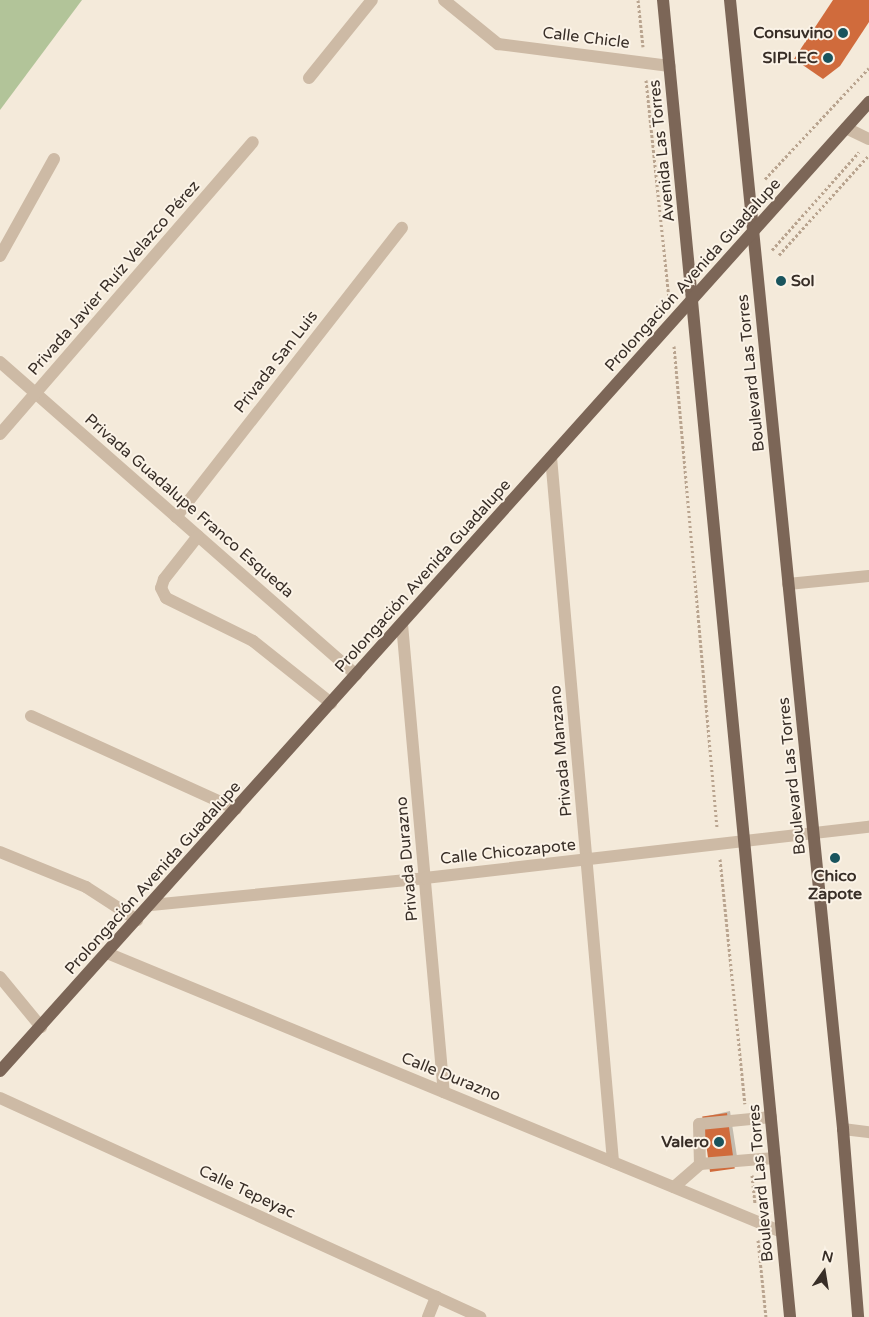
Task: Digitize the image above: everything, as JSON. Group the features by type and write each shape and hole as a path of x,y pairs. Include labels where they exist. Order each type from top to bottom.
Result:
{"main road":[{"name":"Avenida Las Torres","path":"663,0 694,298"},
{"path":"730,0 753,232"},
{"name":"Prolongación Avenida Guadalupe","path":"0,1071 138,920 869,102"},
{"name":"Boulevard Las Torres","path":"753,232 844,1129 858,1317"},
{"name":"Boulevard Las Torres","path":"694,298 790,1317"}],"street":[{"path":"309,78 372,0"},
{"name":"Calle Chicle","path":"444,0 498,44 670,66"},
{"path":"846,128 866,143"},
{"name":"Privada Javier Ruíz Velazco Pérez","path":"0,434 253,142"},
{"path":"0,256 54,160"},
{"name":"Privada San Luis","path":"176,516 402,228"},
{"name":"Privada Guadalupe Franco Esqueda","path":"0,362 356,675"},
{"name":"Privada Manzano","path":"551,457 613,1162"},
{"path":"198,536 164,579 162,588 166,598 253,641 331,703"},
{"path":"788,584 869,576"},
{"name":"Privada Durazno","path":"402,624 444,1092"},
{"path":"31,716 236,809"},
{"name":"Calle Chicozapote","path":"151,904 425,878 869,827"},
{"path":"0,852 86,888 138,920"},
{"name":"Calle Durazno","path":"108,953 782,1232"},
{"path":"0,977 41,1027"},
{"name":"Calle Tepeyac","path":"0,1098 480,1317"},
{"path":"700,1164 699,1124 771,1117"},
{"path":"844,1129 869,1132"},
{"path":"674,1187 700,1164 775,1158"},
{"path":"428,1317 436,1297"}],"path":[{"path":"638,0 671,323 719,844 747,1119"},
{"path":"763,182 869,68"},
{"path":"770,253 866,143"},
{"path":"778,255 869,155"},
{"path":"751,1160 766,1317"}],"green space":[{"path":"0,0 82,0 0,110"}],"building":[{"path":"833,0 869,0 869,22 840,66 823,79 794,59"},
{"name":"Valero","path":"727,1113 735,1168 710,1172 702,1116"}],"place":[{"name":"Consuvino","path":"843,33"},
{"name":"SIPLEC","path":"828,58"},
{"name":"Sol","path":"781,281"},
{"name":"Chico Zapote","path":"835,858"},
{"name":"Valero","path":"719,1142"}]}
